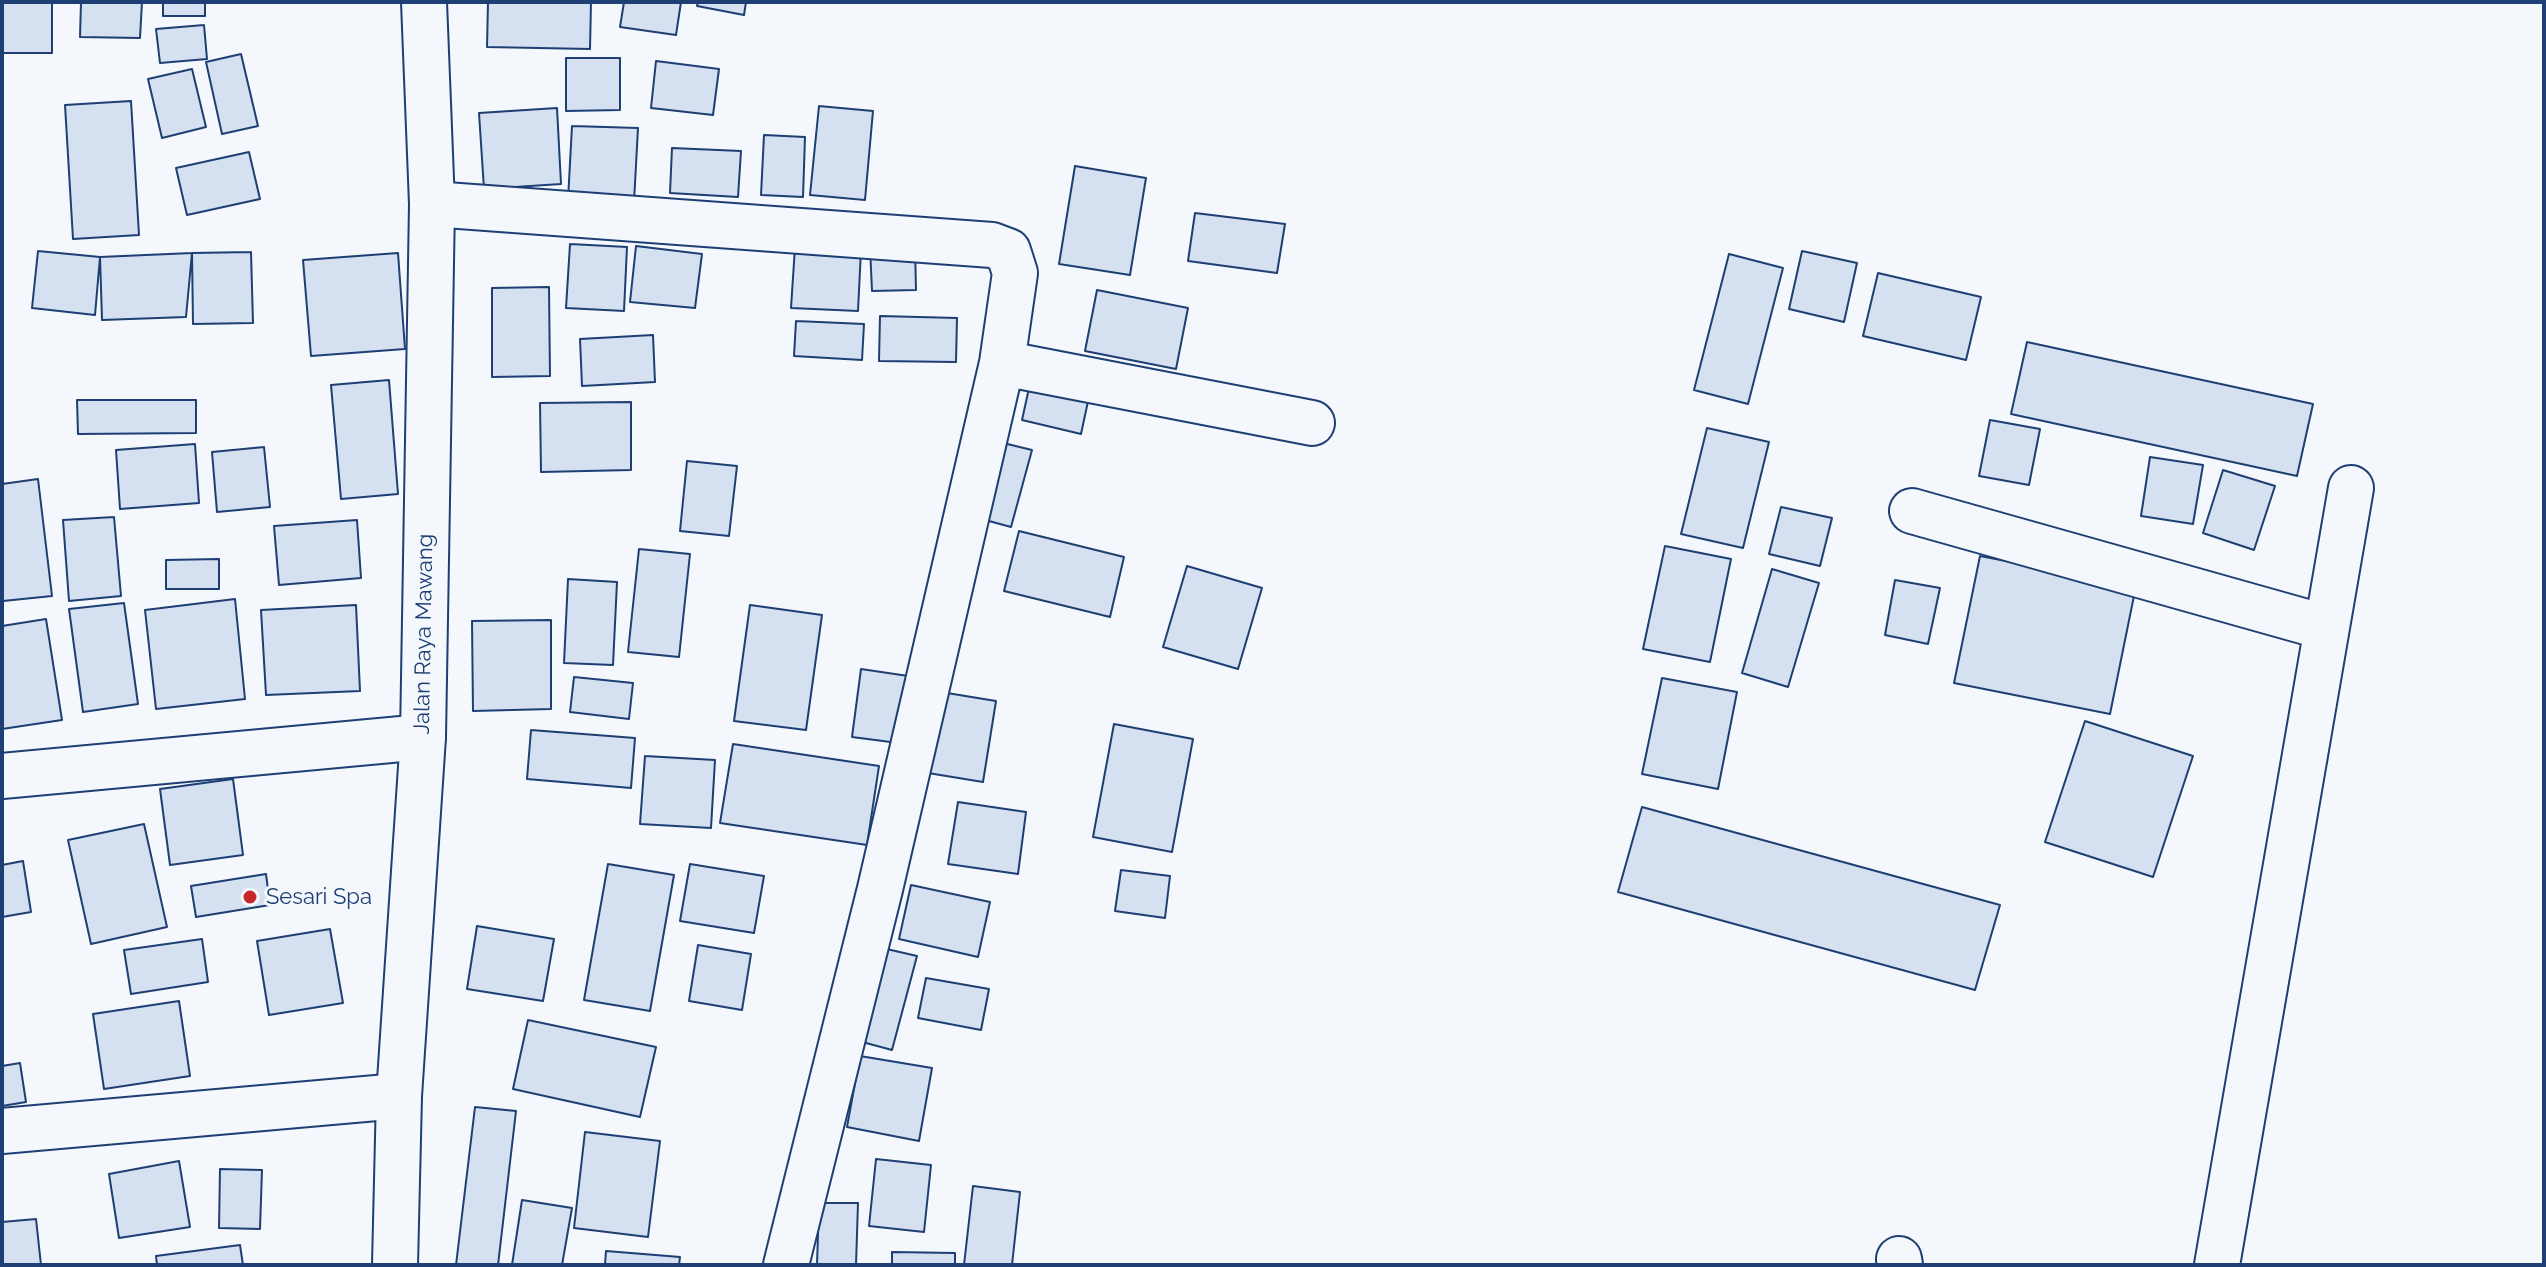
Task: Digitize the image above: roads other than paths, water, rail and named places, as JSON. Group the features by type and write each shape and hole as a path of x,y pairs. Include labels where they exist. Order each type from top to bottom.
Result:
{"street":[{"name":"Jalan Raya Mawang","path":"395,1265 399,1096 423,737 432,204 424,2"},
{"path":"432,204 992,245 1008,251 1015,273 1002,363 880,889 786,1265"},
{"path":"1002,363 1312,423"},
{"path":"2217,1265 2324,627 2351,488"},
{"path":"1912,511 2324,627"},
{"path":"2,776 423,737"},
{"path":"2,1131 399,1096"}],"place":[{"name":"Sesari Spa","path":"250,897"}]}
